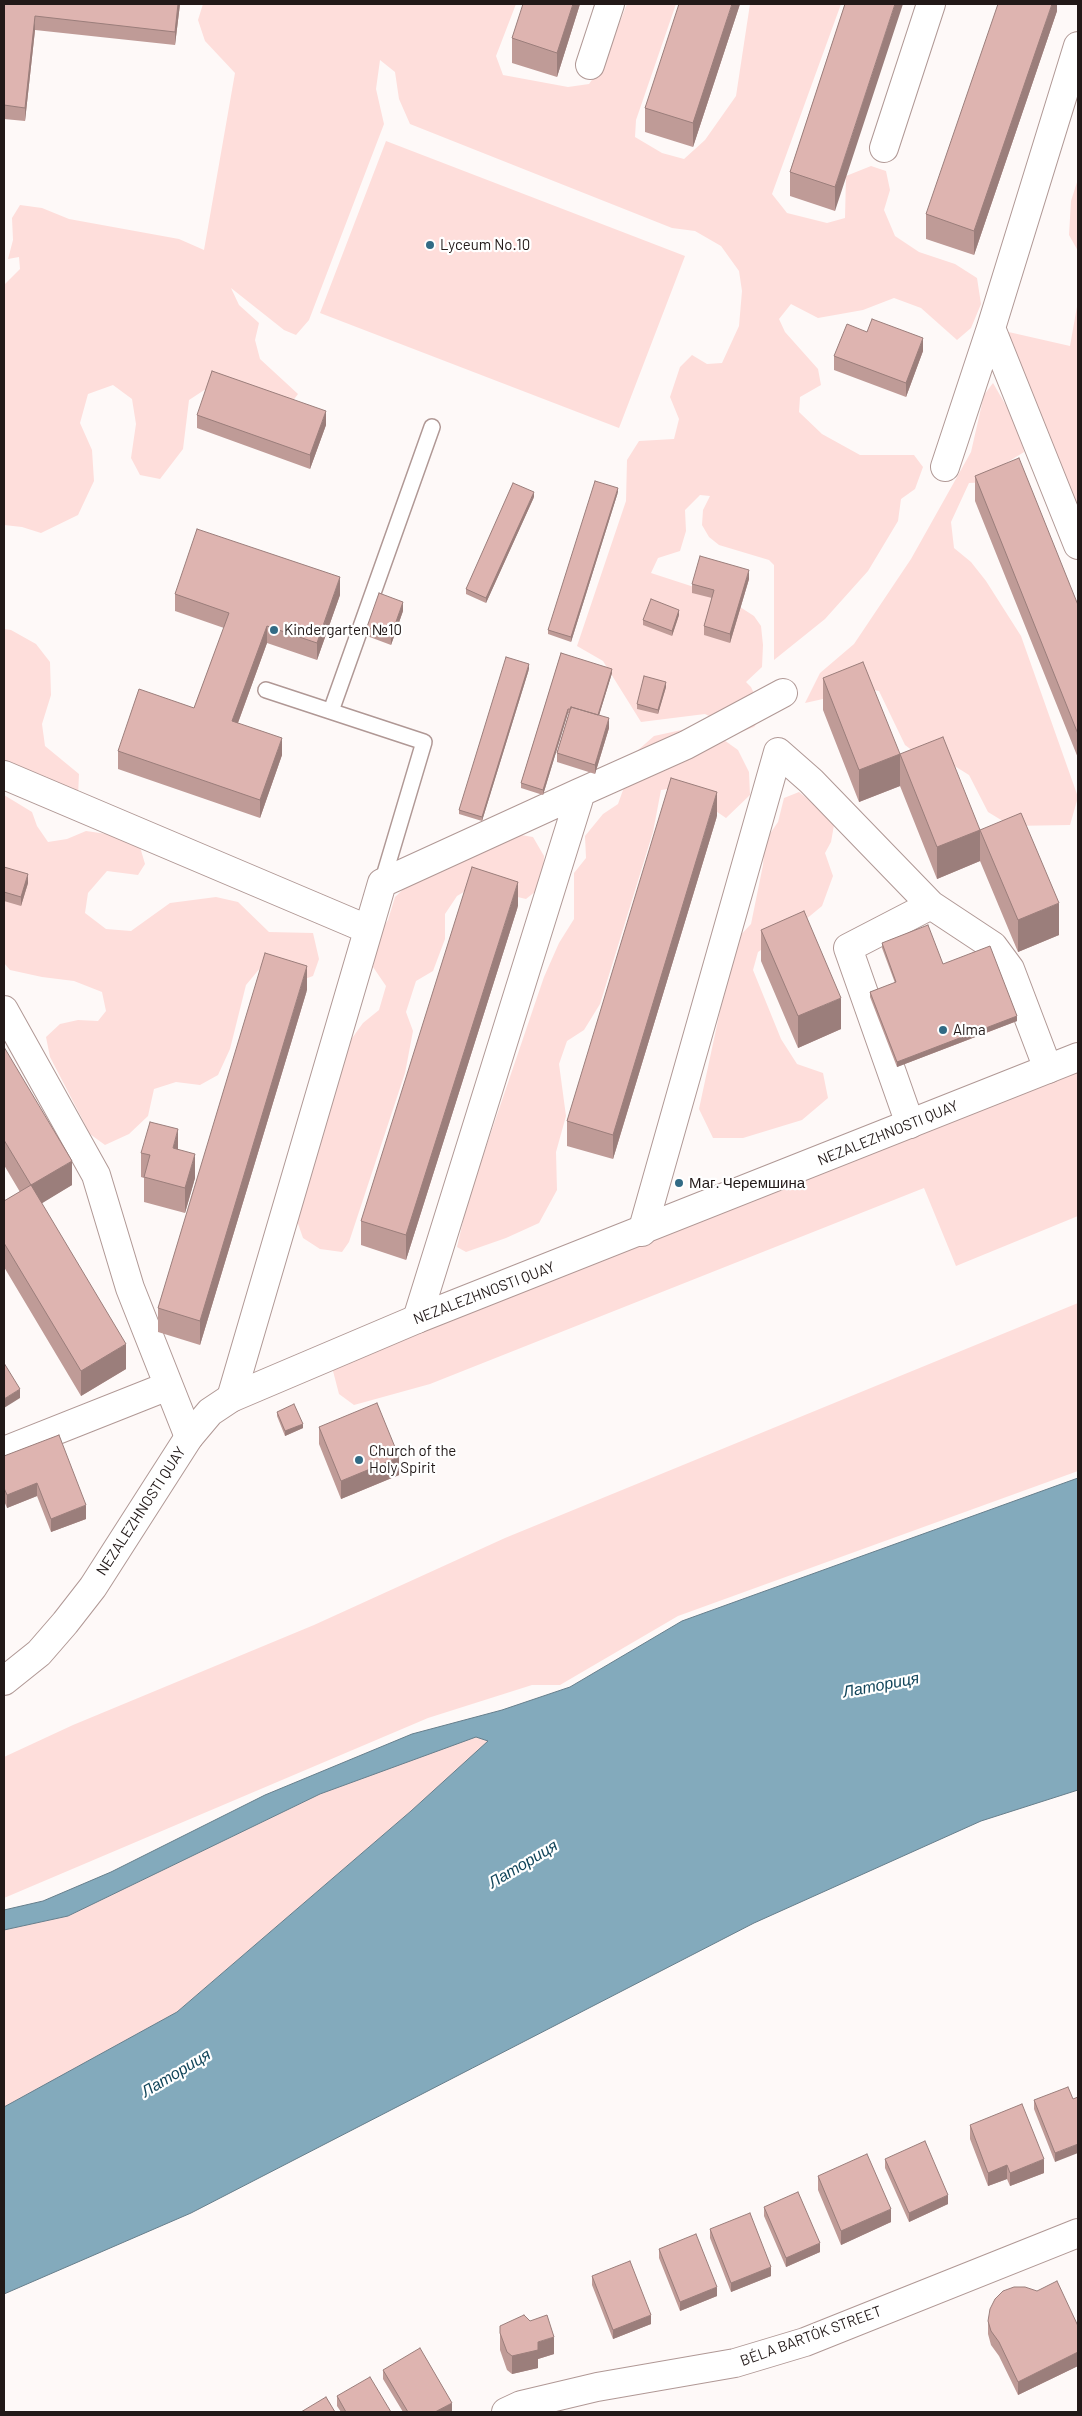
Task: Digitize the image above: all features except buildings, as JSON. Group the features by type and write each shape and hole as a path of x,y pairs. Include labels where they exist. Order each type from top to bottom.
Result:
{"street":[{"path":"590,65 610,4"},
{"path":"884,148 931,4"},
{"path":"945,467 991,328 1078,46"},
{"path":"991,328 1078,545"},
{"path":"231,1398 382,883 686,745 783,693"},
{"path":"642,1232 778,752 811,781 931,905 993,946 1010,969 1048,1069"},
{"path":"4,774 367,929"},
{"path":"417,1319 580,792"},
{"path":"910,1124 848,948 931,905"},
{"path":"4,1010 96,1174 130,1288 189,1437"},
{"name":"NEZALEZHNOSTI QUAY","path":"4,1681 38,1653 65,1623 92,1587 189,1437 210,1412 231,1398 417,1319 642,1232 1078,1057"},
{"path":"4,1451 168,1386"},
{"name":"BÉLA BARTÓK STREET","path":"506,2412 521,2405 597,2387 735,2363 796,2344 1078,2233"}],"lane":[{"path":"330,711 432,427"},
{"path":"266,690 424,742 382,883"}],"shaded area":[{"path":"203,4 516,4 496,56 503,75 568,87 589,84 602,66 627,4 676,4 636,120 635,137 662,153 684,159 705,140 736,96 750,4 841,4 772,194 787,213 827,223 845,218 846,176 871,166 886,171 890,190 884,210 895,236 919,252 955,264 977,278 981,304 971,328 957,340 921,308 894,298 863,310 818,318 791,304 779,319 785,332 818,369 821,385 800,397 799,412 822,434 860,455 914,455 923,467 915,489 901,499 898,521 868,571 825,619 774,660 774,565 769,560 719,545 709,537 702,525 703,510 710,496 700,495 685,510 686,531 680,551 658,558 651,573 694,587 714,599 740,607 754,616 761,626 763,645 762,667 746,682 751,687 764,715 754,727 741,732 705,714 641,722 603,661 577,646 626,501 627,460 639,441 674,439 679,419 670,397 680,367 692,355 707,364 722,363 739,326 742,291 739,271 721,246 695,231 672,228 410,124 399,99 395,72 380,60 376,89 384,124 309,320 296,335 284,330 231,288 239,305 259,323 255,340 260,359 298,394 292,402 212,385 189,400 183,449 160,479 140,475 131,458 136,424 132,399 113,385 88,394 80,423 92,450 94,481 78,515 41,533 22,527 4,525 4,285 20,269 19,257 8,259 13,240 12,218 20,205 42,208 69,219 179,239 204,250 235,73 205,41 198,20"},
{"path":"386,141 685,256 619,428 320,313"},
{"path":"1078,179 1078,251 1069,235 1071,201"},
{"path":"1078,301 1078,545 991,328 1070,346"},
{"path":"993,383 1019,428 1024,452 1003,465 989,482 969,483 951,522 954,548 971,562 986,581 1021,636 1078,797 1070,825 1011,826 988,812 969,775 945,760 921,757 905,745 879,691 850,687 823,699 805,703 820,673 854,644 911,559 971,452 984,395"},
{"path":"4,629 11,630 36,644 50,662 51,695 42,724 45,746 79,774 78,796 4,765"},
{"path":"686,729 724,740 738,750 749,772 750,795 726,818 701,801 690,786 661,790 653,832 600,1004 584,1030 567,1041 559,1064 566,1116 556,1152 557,1190 539,1223 506,1238 466,1252 457,1247 468,1200 544,977 559,943 574,919 574,873 586,858 585,836 603,814 618,804 637,751 654,736"},
{"path":"799,792 819,808 834,825 831,842 825,853 833,876 822,906 799,925 758,952 753,970 781,1039 797,1064 823,1073 828,1098 802,1120 743,1138 713,1138 699,1109 735,941 751,924 763,865 765,841 778,822 784,798"},
{"path":"4,795 32,812 37,826 48,842 67,839 86,831 107,834 140,847 145,864 138,875 107,871 88,893 85,913 106,929 131,931 170,903 216,897 238,902 269,932 313,933 319,959 313,976 302,980 261,967 246,985 230,1049 218,1075 200,1085 176,1082 154,1089 148,1116 129,1134 105,1145 90,1134 50,1057 46,1037 60,1024 78,1020 98,1021 106,1011 102,992 74,981 10,970 4,963"},
{"path":"521,835 533,837 544,856 543,873 536,891 526,899 505,894 482,881 457,896 445,914 445,939 433,971 416,981 406,1012 413,1031 405,1073 349,1242 342,1252 320,1249 303,1238 295,1215 338,1071 350,1041 363,1023 379,1010 386,986 373,967 378,935 388,920 395,897 410,883 502,839"},
{"path":"1078,1056 1078,1216 956,1266 924,1188 430,1384 354,1405 339,1394 333,1371 345,1349"},
{"path":"1078,1303 1078,1471 678,1616 560,1685 532,1685 428,1718 4,1898 4,1757 73,1725 314,1625 505,1538"},
{"path":"476,1736 489,1741 411,1811 177,2012 4,2107 4,1930 68,1916 320,1794"}],"water":[{"name":"Латориця","path":"1078,1478 1078,1790 981,1821 754,1923 191,2213 4,2294 4,2107 177,2012 411,1811 488,1741 476,1737 320,1794 68,1916 4,1930 4,1910 43,1901 111,1872 265,1795 412,1734 502,1710 570,1687 682,1621"}],"place":[{"name":"Lyceum No.10","path":"430,245"},
{"name":"Kindergarten №10","path":"274,630"},
{"name":"Alma","path":"943,1030"},
{"name":"Маг. Черемшина","path":"679,1183"},
{"name":"Church of the Holy Spirit","path":"359,1460"}]}
